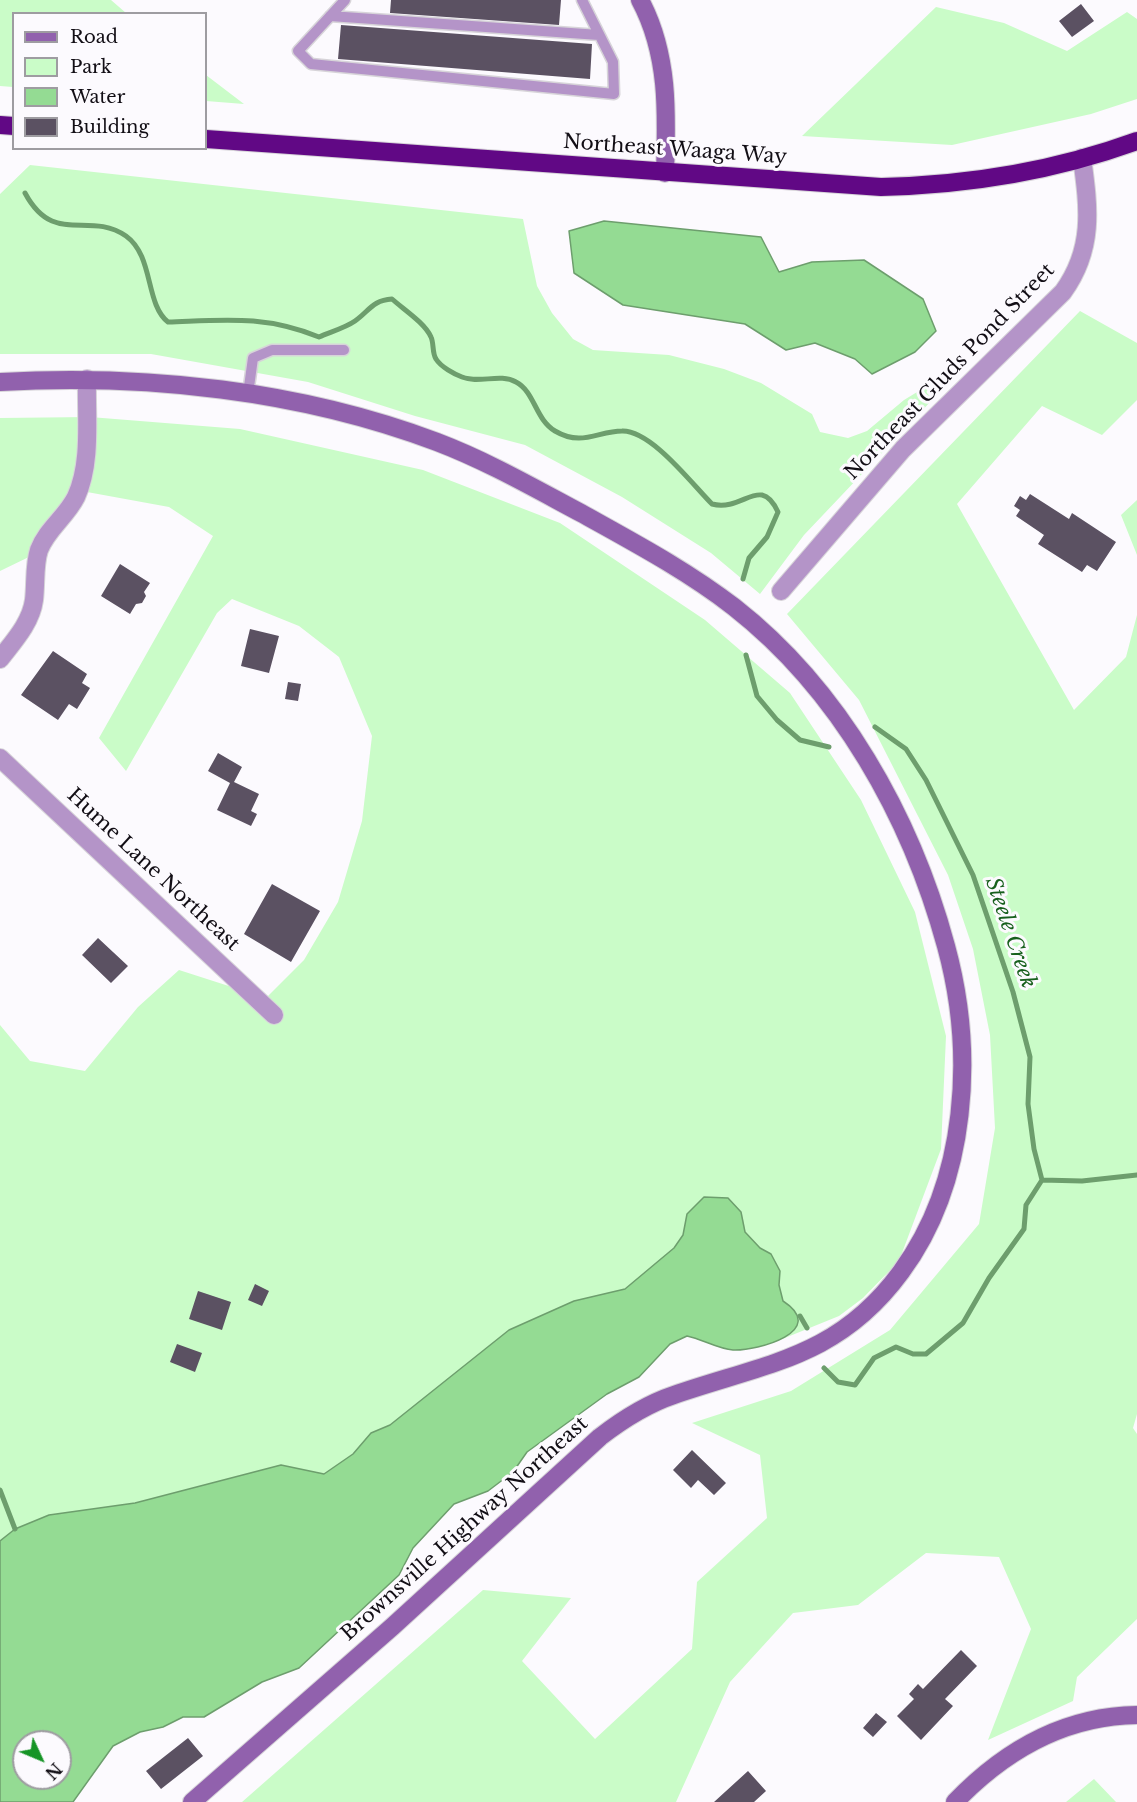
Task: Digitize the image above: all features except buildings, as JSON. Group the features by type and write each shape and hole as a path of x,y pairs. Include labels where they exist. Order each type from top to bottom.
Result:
{"highway":[{"name":"Northeast Waaga Way","path":"207,140 843,185 919,186 1000,176 1082,158 1137,141"}],"main road":[{"path":"640,0 655,37 663,72 666,96 665,173"},
{"name":"Brownsville Highway Northeast","path":"0,382 87,379 161,384 248,394 312,406 404,430 474,458 673,565 734,607 767,635 800,670 854,742 882,786 905,831 930,890 950,958 957,994 961,1083 953,1152 936,1210 903,1270 866,1311 840,1332 810,1350 756,1371 672,1396 631,1416 600,1437 392,1627 192,1802"},
{"path":"955,1802 1008,1756 1041,1737 1096,1719 1137,1715"}],"street":[{"name":"Northeast Gluds Pond Street","path":"781,591 903,449 1063,292 1073,278 1087,240 1088,196 1082,158"},
{"path":"0,659 26,623 34,603 38,552 46,535 75,500 79,488 86,462 87,379"},
{"name":"Hume Lane Northeast","path":"0,758 274,1015"}],"lane":[{"path":"345,0 298,51 311,64 614,94 613,62 582,0"},
{"path":"330,16 599,35"},
{"path":"248,394 253,358 272,350 344,350"}],"green space":[{"path":"0,0 111,0 125,12 12,12 12,87 0,86"},
{"path":"936,7 1004,23 1067,51 1127,12 1137,19 1137,99 1091,114 952,145 802,136"},
{"path":"207,76 244,104 207,101"},
{"path":"30,165 523,219 537,286 552,313 573,339 593,350 669,355 724,369 761,383 812,414 820,432 848,438 867,431 904,400 927,386 933,399 804,535 760,594 711,553 622,497 525,445 415,416 308,382 151,354 0,354 0,194"},
{"path":"1080,311 1137,343 1137,400 1102,435 1042,406 957,504 1074,710 1126,657 1137,615 1137,1414 1133,1428 1137,1434 1137,1619 1077,1677 1073,1701 988,1740 1031,1629 999,1557 926,1553 858,1605 793,1613 730,1682 676,1802 242,1802 483,1590 571,1598 522,1661 595,1739 692,1649 697,1582 767,1518 760,1455 692,1423 791,1391 890,1330 979,1224 995,1128 990,1035 973,949 948,875 859,700 787,614"},
{"path":"90,417 240,429 423,470 560,523 705,620 790,693 861,800 915,912 946,1036 941,1149 899,1261 863,1298 839,1316 775,1342 732,1350 687,1336 670,1344 639,1377 607,1394 527,1452 513,1472 488,1491 454,1504 413,1548 399,1575 299,1668 262,1682 204,1717 183,1717 163,1727 140,1732 113,1746 73,1802 0,1802 0,1025 30,1061 85,1071 138,1007 179,970 266,998 304,960 338,902 362,821 372,736 339,657 299,626 232,599 217,613 126,771 99,738 213,536 169,507 87,492 31,556 0,571 0,418"},
{"path":"1137,500 1137,555 1121,515"},
{"path":"1094,1779 1116,1802 1066,1802"}],"water":[{"path":"604,221 761,237 779,272 812,262 864,260 923,299 936,331 915,352 872,374 855,359 815,343 786,350 745,324 623,305 574,273 569,231"},
{"path":"704,1197 728,1198 741,1212 745,1232 760,1248 771,1254 780,1271 779,1285 783,1301 795,1312 798,1321 794,1330 772,1343 744,1349 727,1349 687,1336 670,1344 639,1377 607,1394 527,1452 513,1472 488,1491 454,1504 413,1548 399,1575 299,1668 262,1682 204,1717 183,1717 163,1727 140,1732 113,1746 73,1802 0,1802 0,1541 15,1529 49,1515 135,1503 281,1465 324,1474 353,1454 371,1433 390,1425 509,1330 574,1301 625,1289 674,1248 683,1235 687,1214"}],"waterway":[{"name":"Steele Creek","path":"25,193 36,209 48,219 72,225 112,229 126,236 141,255 156,304 168,322 245,320 280,325 319,337 351,323 380,301 392,299 419,321 428,332 432,339 435,357 444,367 469,379 503,378 516,382 527,392 543,420 555,431 573,438 622,431 633,433 658,448 712,504 723,505 758,495 765,496 778,512 767,537 749,558 743,579"},
{"name":"Steele Creek","path":"746,655 757,696 777,720 800,740 829,747"},
{"name":"Steele Creek","path":"875,727 906,749 926,780 973,875 1013,992 1030,1057 1028,1104 1034,1149 1042,1180"},
{"path":"1042,1180 1082,1181 1137,1175"},
{"path":"824,1368 838,1382 855,1385 874,1358 896,1347 913,1354 926,1354 963,1323 989,1278 1024,1229 1026,1205 1042,1180"},
{"path":"800,1316 807,1328"},
{"path":"0,1490 15,1529"}]}
